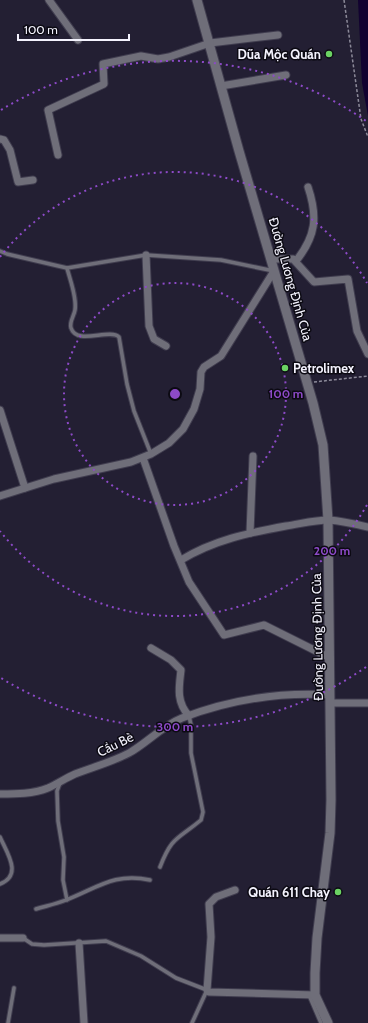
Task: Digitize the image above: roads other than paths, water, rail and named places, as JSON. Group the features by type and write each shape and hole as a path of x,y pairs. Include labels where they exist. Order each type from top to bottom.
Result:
{"street":[{"path":"49,0 78,40"},
{"name":"Đường Lương Định Của","path":"197,0 307,383 323,445 328,520 330,833 317,938 312,995 328,1023"},
{"path":"58,155 48,110 104,84 103,64 141,56 158,59 169,57 210,43 278,35"},
{"path":"221,86 286,75"},
{"path":"0,139 4,140 10,150 18,182 34,180"},
{"path":"296,261 310,242 315,216 314,206 308,187"},
{"path":"146,255 149,326 154,339 166,346"},
{"path":"271,259 288,258 296,261 314,282 347,278 349,280 357,331 368,354"},
{"path":"0,496 25,488 143,458 169,443 183,429 197,400 200,389 201,372 204,368 221,356 274,271"},
{"path":"0,410 25,488"},
{"path":"250,533 253,456"},
{"path":"143,458 174,546 189,582 224,635 264,625 330,658"},
{"path":"181,560 199,549 215,542 250,533 328,520 368,527"},
{"path":"151,648 171,660 181,670 178,692 179,699 184,710 189,716"},
{"name":"Cầu Bè","path":"0,794 31,792 49,787 61,780 129,753 171,724 189,716 222,706 273,696 302,694 368,703"},
{"path":"235,890 216,897 209,904 211,937 207,990 209,992 312,995"},
{"path":"0,938 23,938"},
{"path":"79,943 84,1023"}],"lane":[{"path":"0,251 67,268 146,255 221,260 274,271"},
{"path":"67,268 75,310 71,326 72,330 77,334 90,337 111,334 116,334 119,337 127,384 134,411 152,454"},
{"path":"160,867 167,850 175,838 201,820 202,812 190,753 191,725 189,716"},
{"path":"61,780 57,791 60,833 64,857 63,880 67,900"},
{"path":"0,837 11,863 12,875 9,879 0,884"},
{"path":"36,909 67,900 114,879 139,878 150,880"},
{"path":"23,938 32,944 106,941 141,956 176,978 207,990 192,1023"},
{"path":"8,1023 14,988"},
{"path":"312,995 321,1023"}],"place":[{"name":"Dũa Mộc Quán","path":"329,54"},
{"name":"Petrolimex","path":"285,368"},
{"name":"Quán 611 Chay","path":"338,892"}]}
